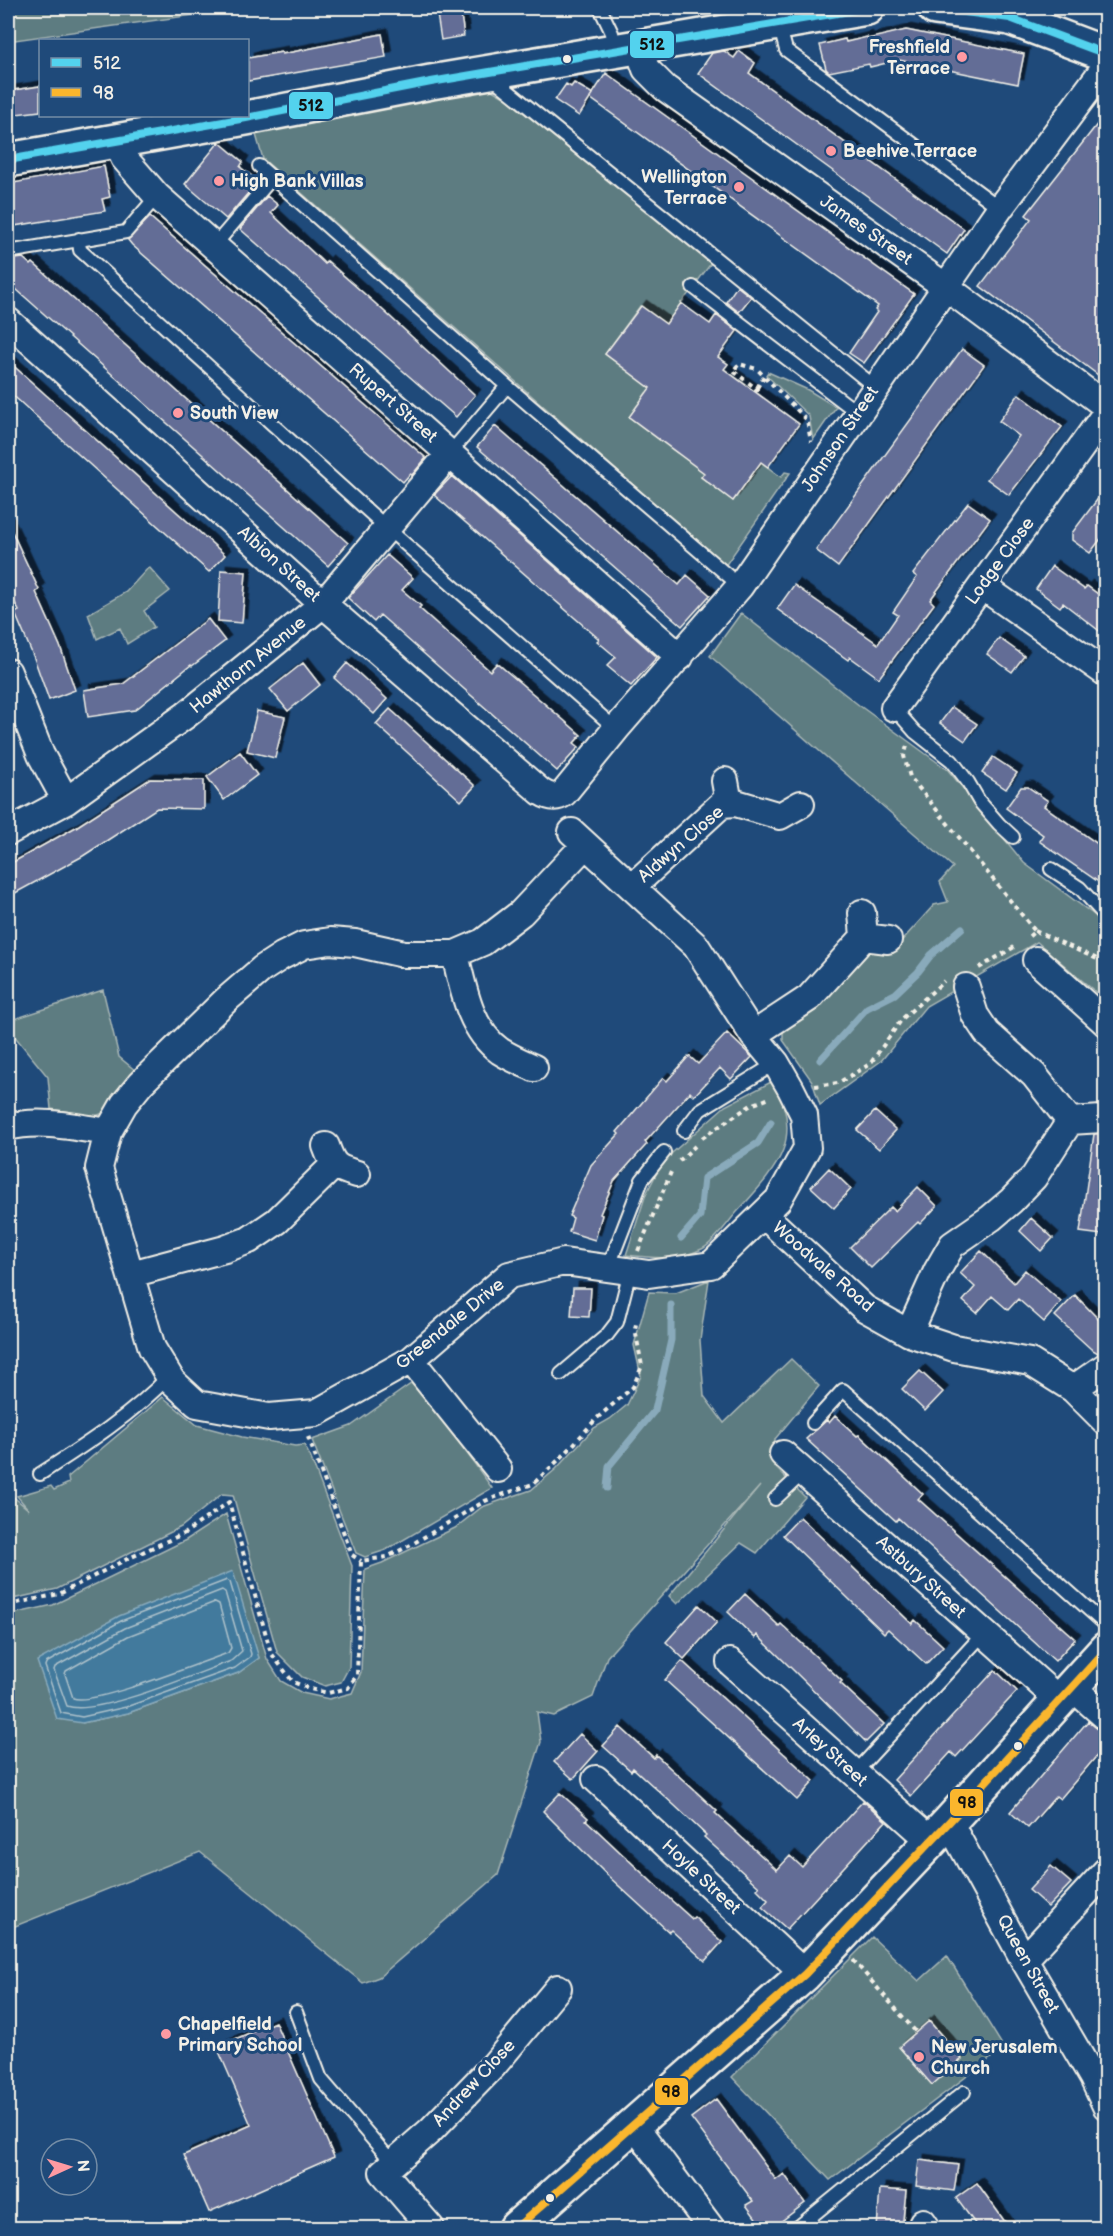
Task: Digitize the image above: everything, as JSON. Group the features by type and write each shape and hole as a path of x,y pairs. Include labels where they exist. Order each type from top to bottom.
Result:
{"street":[{"path":"249,116 867,8"},
{"path":"935,8 1010,18 1106,54"},
{"name":"James Street","path":"627,49 665,88 946,287 1106,406"},
{"name":"Johnson Street","path":"556,797 564,793 616,729 740,586 1000,208 1106,66"},
{"path":"8,160 245,117"},
{"name":"Rupert Street","path":"116,140 124,159 157,196 680,657"},
{"name":"Albion Street","path":"8,321 323,604 541,792 549,797 556,797"},
{"name":"Lodge Close","path":"894,708 1106,413"},
{"name":"Hawthorn Avenue","path":"8,832 66,801 186,715 323,604 450,453"},
{"path":"982,586 1106,673"},
{"path":"8,672 40,755 66,801"},
{"name":"Aldwyn Close","path":"632,887 722,804 727,792 736,803 780,816 801,804"},
{"name":"Greendale Drive","path":"579,838 632,887 696,946 753,1035 776,1064 804,1115 807,1148 778,1200 711,1265 649,1274 564,1262 509,1275 411,1360 316,1413 268,1417 197,1404 169,1376 152,1348 99,1168 108,1132 124,1104 141,1083 226,1000 262,969 304,945 330,941 355,943 404,954 455,954 483,942 521,913 579,838"},
{"path":"753,1035 809,998 872,930"},
{"path":"455,954 464,993 478,1026 519,1068"},
{"path":"1036,960 1106,1023"},
{"path":"963,978 975,1015 987,1033 1034,1075 1070,1121"},
{"path":"1070,1121 1102,1119"},
{"path":"909,1333 937,1271 952,1245 991,1218 1019,1193 1034,1177 1070,1121"},
{"path":"8,1127 44,1124 108,1132"},
{"path":"131,1274 225,1249 249,1240 277,1221 339,1162"},
{"name":"Woodvale Road","path":"764,1215 864,1308 909,1333 954,1348 1030,1362 1073,1389 1106,1422"},
{"path":"411,1360 498,1469"},
{"path":"1073,1389 1106,1366"},
{"name":"Astbury Street","path":"783,1454 984,1633 1065,1693 1106,1717"},
{"path":"516,2229 805,1974 940,1831 1106,1649"},
{"name":"Arley Street","path":"730,1662 854,1774 940,1831"},
{"name":"Hoyle Street","path":"596,1779 805,1974"},
{"name":"Queen Street","path":"940,1831 1099,2071 1106,2106"},
{"path":"1024,1960 1106,1870"},
{"name":"Andrew Close","path":"388,2168 431,2130 494,2065 558,1988"},
{"path":"634,2125 711,2229"},
{"path":"388,2168 431,2229"}],"lane":[{"name":"James Street","path":"600,8 612,33 627,49"},
{"path":"778,23 786,50 1000,208"},
{"path":"486,74 875,387"},
{"path":"259,166 507,386 740,586"},
{"path":"214,246 272,178"},
{"path":"8,252 126,232 157,196"},
{"path":"79,239 80,250 387,528 616,729"},
{"path":"693,287 858,413"},
{"path":"450,453 507,386"},
{"path":"894,708 915,732 952,761 979,801 1013,837"},
{"path":"1051,869 1080,888 1106,917"},
{"path":"684,1131 700,1110 776,1064"},
{"path":"561,1374 607,1335 617,1322 619,1269 642,1180 664,1152"},
{"path":"40,1474 119,1420 146,1399 169,1376"},
{"path":"813,1423 843,1390 1106,1624"},
{"path":"775,1499 804,1472"},
{"path":"854,1774 984,1633"},
{"path":"296,2012 321,2079 388,2168"},
{"path":"796,2229 963,2092"}],"path":[{"path":"764,376 756,390 733,371 739,364 758,369 807,420 811,443"},
{"path":"894,708 909,743 904,756 910,777 1035,931 1106,963"},
{"path":"619,1269 673,1167 706,1134 751,1105 791,1089 838,1083 870,1064 902,1019 944,981 963,978 987,965 1024,941 1035,931"},
{"path":"300,1415 352,1555 361,1561 387,1557 485,1501 533,1484 566,1453 596,1419 633,1387 642,1365 635,1329 638,1318"},
{"path":"8,1605 59,1594 184,1533 229,1502 271,1653 293,1682 328,1693 348,1688 357,1675 361,1561"},
{"path":"836,1941 916,2032"}],"green space":[{"path":"8,8 243,8 8,41"},
{"path":"492,90 506,98 712,262 666,324 640,306 605,354 663,397 660,402 646,393 629,417 677,453 685,406 781,477 785,472 790,473 725,566 263,159 255,131","holes":["721,450 753,474 733,501 701,477"]},
{"path":"768,372 808,390 836,407 813,440 809,416 766,375"},
{"path":"149,567 170,591 144,611 154,627 127,644 120,628 97,639 88,614 126,592"},
{"path":"741,613 860,706 948,770 1024,863 1105,923 1105,1000 1037,942 926,1006 881,1061 820,1105 812,1081 783,1040 783,1025 874,943 897,946 934,905 948,902 940,882 953,867 710,656"},
{"path":"103,990 119,1057 136,1071 122,1084 109,1108 100,1114 94,1116 51,1109 48,1077 8,1028 8,1021"},
{"path":"773,1081 783,1102 787,1120 786,1137 782,1152 764,1182 716,1237 702,1249 674,1257 626,1255 646,1194 663,1161 725,1106"},
{"path":"709,1280 700,1340 704,1396 724,1423 791,1359 819,1386 775,1439 776,1468 805,1497 757,1553 741,1543 677,1604 669,1596 760,1486 607,1657 593,1697 554,1716 537,1712 541,1742 498,1875 379,1977 363,1983 200,1852 8,1929 8,1615 53,1605 186,1540 226,1514 267,1659 281,1681 302,1693 329,1699 352,1693 361,1672 365,1569 455,1528 482,1507 531,1490 556,1469 594,1428 627,1405 641,1376 634,1345 649,1292 676,1293","holes":["247,1624 259,1658 238,1673 128,1713 82,1723"]},
{"path":"415,1381 492,1488 386,1550 365,1557 356,1553 312,1440 351,1426"},
{"path":"163,1397 197,1425 242,1437 295,1446 304,1445 352,1566 349,1667 341,1682 325,1686 302,1677 277,1652 233,1495 222,1494 181,1527 57,1589 8,1600 8,1487 10,1494 29,1510 17,1496 51,1486 54,1490 69,1483 68,1477"},
{"path":"872,1937 919,1981 947,1956 1004,2048 830,2180 732,2077"},
{"path":"8,1944 13,2028 8,2066"}],"water":[{"path":"233,1571 259,1658 238,1673 128,1713 82,1723 57,1719 37,1661 119,1616"}],"building":[{"path":"436,8 460,8 464,36 441,40"},
{"name":"Freshfield Terrace","path":"906,30 1024,54 1018,84 899,60 870,67 869,64 829,72 826,69 820,45 845,39 846,42 867,37 868,39"},
{"path":"382,34 386,57 249,81 249,58 282,52 282,54"},
{"name":"Beehive Terrace","path":"724,51 734,58 739,51 755,63 749,73 964,229 947,254 698,73 712,53"},
{"name":"Wellington Terrace","path":"606,73 914,294 864,363 849,353 877,312 875,310 878,306 590,98"},
{"path":"574,83 593,94 579,116 555,100 566,84 571,87"},
{"path":"39,86 39,111 8,115 8,91"},
{"path":"1106,113 1106,381 980,286 1031,219 1026,215"},
{"name":"High Bank Villas","path":"219,142 243,162 240,167 254,178 251,182 255,185 226,219 185,184"},
{"path":"104,166 110,197 102,199 105,211 8,227 8,184"},
{"path":"267,196 278,205 271,213 325,264 327,261 475,395 456,417 240,229"},
{"path":"150,217 426,458 412,475 410,474 403,482 132,245 128,240"},
{"name":"South View","path":"23,258 31,265 33,263 348,543 328,566 8,282 8,260"},
{"path":"737,286 751,297 739,312 726,302"},
{"path":"681,303 710,324 716,315 737,331 718,357 728,364 724,369 799,424 768,467 761,462 733,501 701,477 704,473 629,417 650,388 605,354 641,306 666,324"},
{"path":"962,349 984,365 838,567 816,550"},
{"path":"8,361 225,555 209,572 8,391"},
{"path":"1019,394 1062,427 1009,495 987,479 1019,436 999,421"},
{"path":"495,426 679,585 687,575 710,595 682,626 477,447"},
{"path":"452,476 657,657 631,686 607,666 616,657 597,641 599,639 434,495"},
{"path":"1106,488 1106,532 1090,553 1072,540 1072,533"},
{"path":"968,503 990,519 930,600 934,604 879,678 850,657 848,660 777,609 794,585 878,644 898,615 893,612 917,577 913,574"},
{"path":"8,523 39,590 36,592 60,646 75,690 49,700 15,613 19,611 8,588"},
{"path":"387,555 413,578 402,590 421,606 419,608 490,671 497,663 581,735 574,743 579,747 557,771 380,615 374,622 348,598"},
{"path":"1052,566 1084,589 1087,586 1106,600 1106,636 1063,603 1060,607 1036,589"},
{"path":"221,570 246,572 242,623 218,621"},
{"path":"208,619 225,641 135,710 88,717 84,690 123,684"},
{"path":"999,638 1024,656 1012,672 987,654"},
{"path":"303,663 320,685 288,711 270,689"},
{"path":"347,663 387,699 374,714 334,678"},
{"path":"952,707 977,724 965,741 940,723"},
{"path":"390,709 475,786 461,801 376,724"},
{"path":"257,711 285,717 275,758 247,751"},
{"path":"240,752 257,775 224,800 207,777"},
{"path":"993,757 1017,773 1006,789 982,773"},
{"path":"150,779 204,780 204,809 157,808 83,856 8,897 8,865 76,827"},
{"path":"1021,787 1028,787 1048,801 1044,806 1106,850 1106,887 1039,841 1043,835 1006,808"},
{"path":"727,1033 752,1057 731,1079 720,1068 694,1096 690,1092 645,1142 647,1144 614,1181 600,1214 602,1215 595,1240 569,1232 573,1218 569,1216 591,1165 619,1134 617,1132 663,1078 667,1081 689,1056 698,1064"},
{"path":"875,1111 896,1130 879,1149 857,1130"},
{"path":"1106,1133 1106,1224 1103,1224 1102,1235 1080,1232 1094,1134"},
{"path":"829,1168 851,1189 834,1208 811,1187"},
{"path":"918,1187 937,1206 871,1268 850,1247 891,1207 895,1211"},
{"path":"1031,1218 1053,1238 1041,1251 1020,1231"},
{"path":"981,1251 1014,1283 1025,1270 1061,1302 1044,1322 1018,1299 1008,1310 992,1296 977,1313 963,1301 975,1287 960,1273"},
{"path":"573,1288 591,1288 589,1317 571,1316"},
{"path":"1075,1295 1106,1327 1106,1351 1098,1353 1091,1349 1055,1316"},
{"path":"920,1371 943,1392 925,1411 902,1389"},
{"path":"835,1416 923,1494 918,1499 1075,1639 1055,1661 898,1518 896,1521 806,1439 827,1420 829,1423"},
{"path":"800,1517 912,1624 915,1620 943,1646 926,1664 888,1629 884,1633 783,1535"},
{"path":"745,1594 842,1681 840,1683 884,1724 866,1742 757,1635 755,1638 728,1612"},
{"path":"699,1605 717,1622 684,1659 666,1642"},
{"path":"682,1661 814,1781 797,1800 665,1680"},
{"path":"995,1670 1017,1691 956,1757 951,1752 911,1796 894,1780"},
{"path":"1088,1721 1106,1736 1106,1745 1060,1799 1056,1796 1028,1828 1010,1812"},
{"path":"620,1727 654,1758 656,1755 777,1870 790,1856 802,1867 863,1801 886,1821 787,1929 762,1907 768,1900 757,1889 759,1887 704,1837 706,1835 674,1805 633,1768 631,1771 603,1746"},
{"path":"580,1734 598,1751 573,1779 554,1762"},
{"path":"560,1793 672,1901 722,1942 705,1961 671,1930 669,1932 607,1875 543,1811"},
{"path":"1051,1866 1071,1883 1048,1907 1029,1890"},
{"path":"929,2021 962,2059 932,2085 899,2047"},
{"path":"275,2022 334,2157 209,2212 184,2155 251,2125 217,2047"},
{"path":"716,2099 776,2180 784,2174 805,2203 771,2229 764,2229 746,2205 753,2201 691,2118"},
{"path":"919,2160 958,2165 954,2191 916,2186"},
{"path":"977,2183 1010,2229 979,2229 956,2198"},
{"path":"880,2189 906,2191 902,2229 877,2228"}],"waterway":[{"path":"820,1060 867,1008 895,994 918,972 931,955 962,928"},
{"path":"681,1238 700,1216 704,1178 758,1143 771,1122"},
{"path":"607,1488 609,1466 655,1410 671,1340 671,1305"}],"transit line":[{"name":"512","path":"8,160 246,118 431,82 867,8"},
{"name":"512","path":"935,8 1010,18 1106,54"},
{"name":"98","path":"516,2228 805,1974 949,1822 1106,1650"}],"place":[{"name":"Freshfield Terrace","path":"962,57"},
{"name":"Beehive Terrace","path":"831,151"},
{"name":"High Bank Villas","path":"219,181"},
{"name":"Wellington Terrace","path":"739,187"},
{"name":"South View","path":"178,413"},
{"name":"Chapelfield Primary School","path":"166,2034"},
{"name":"New Jerusalem Church","path":"919,2057"}]}
